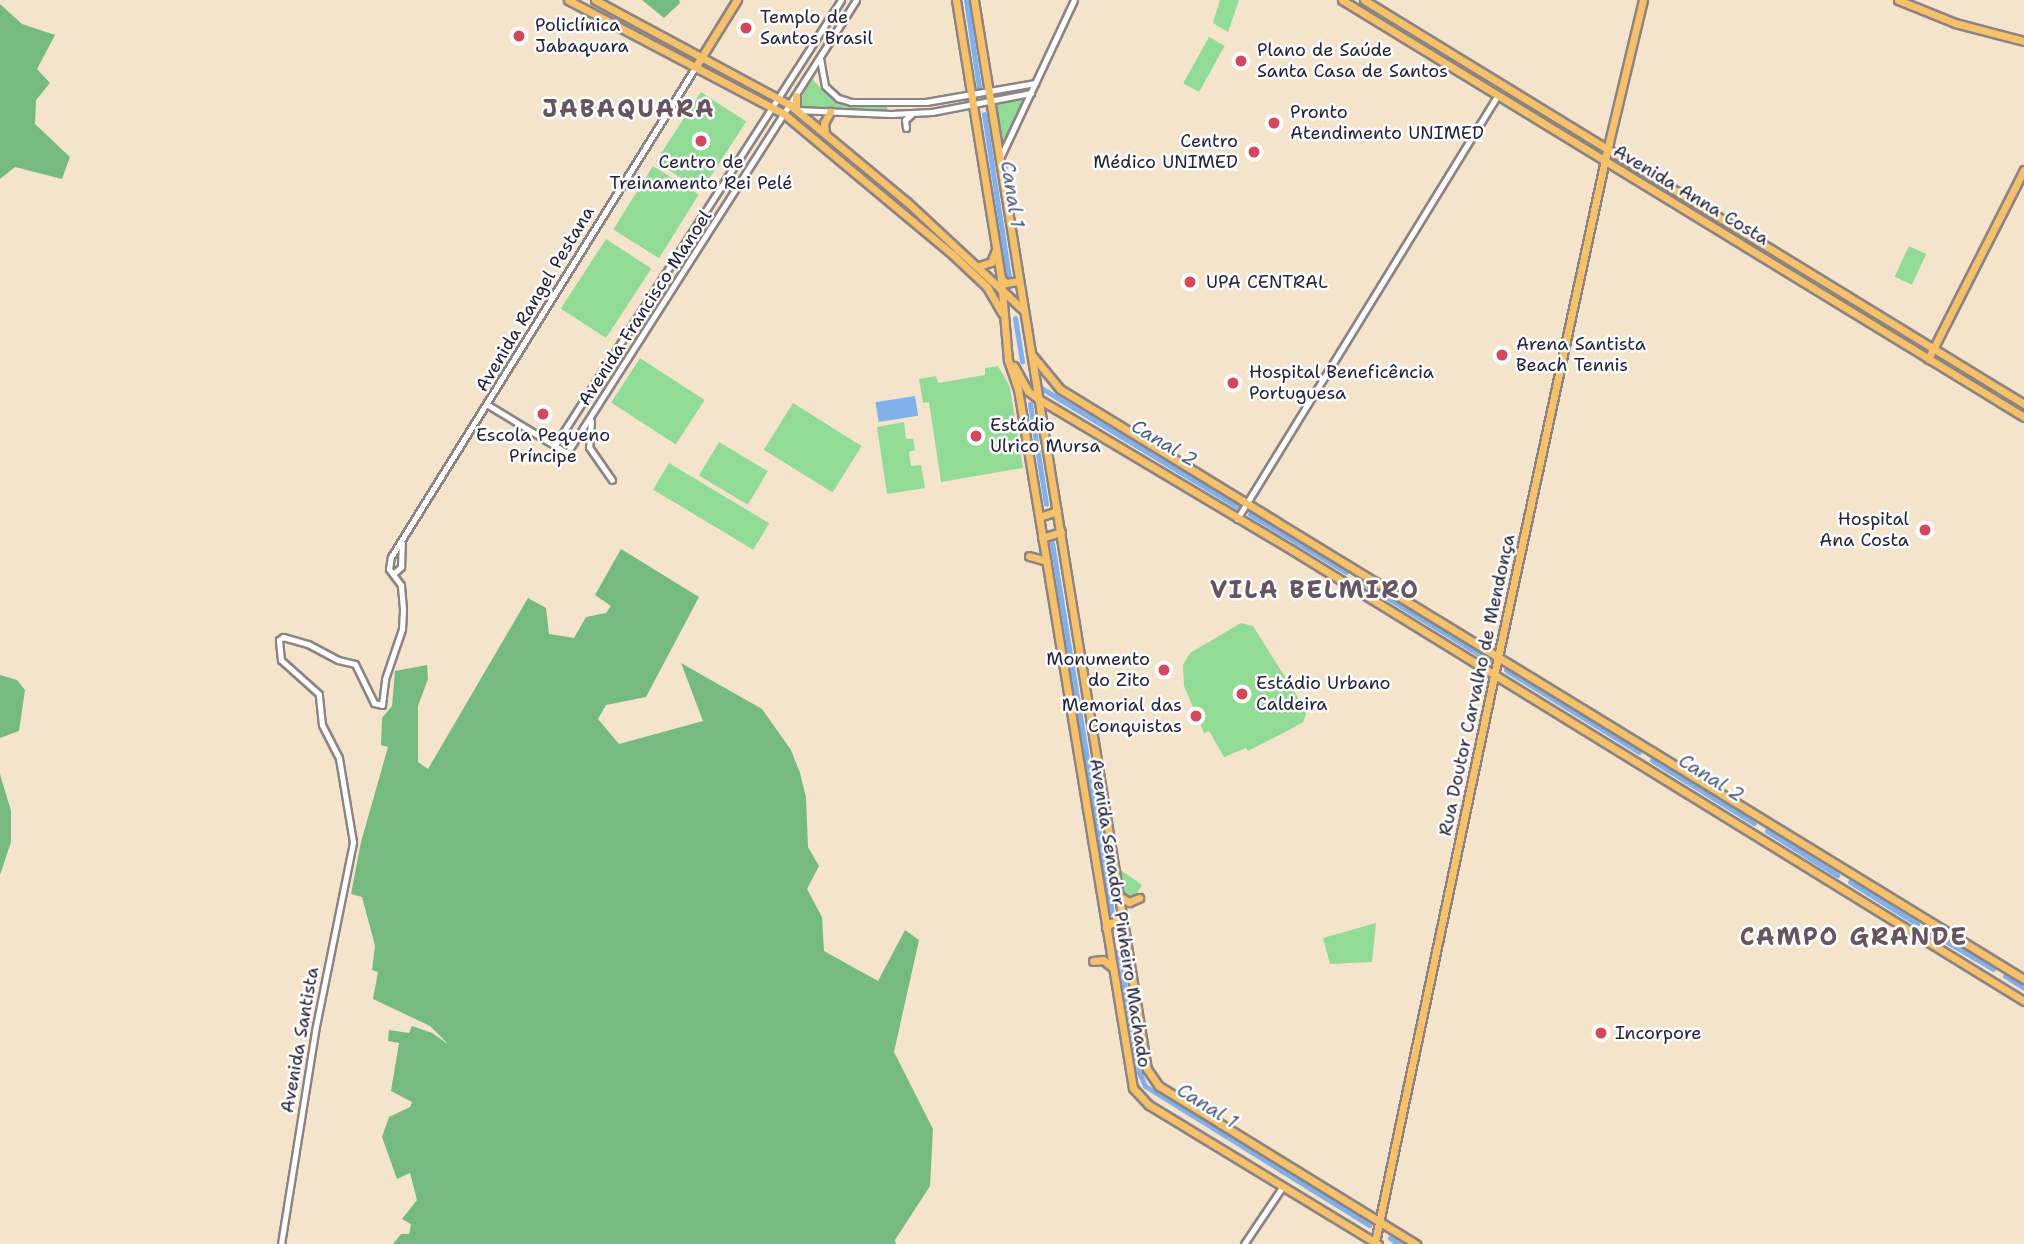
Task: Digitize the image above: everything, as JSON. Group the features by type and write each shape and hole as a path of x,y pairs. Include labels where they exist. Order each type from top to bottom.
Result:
{"main road":[{"path":"568,0 771,105 790,109 825,133 979,266 1023,309"},
{"path":"595,0 778,97 987,287 1005,318 1012,309 1024,319"},
{"name":"Avenida Rangel Pestana","path":"696,66 737,0"},
{"name":"Avenida Senador Pinheiro Machado","path":"956,0 1001,279 1008,360 1018,389 1130,1078 1138,1097 1376,1243"},
{"name":"Avenida Senador Pinheiro Machado","path":"974,0 1145,1055 1154,1081 1332,1195 1416,1244"},
{"name":"Avenida Anna Costa","path":"1342,0 1498,95 1606,155 1934,348 2024,405"},
{"name":"Avenida Anna Costa","path":"1364,0 2024,418"},
{"name":"Rua Doutor Carvalho de Mendonça","path":"1376,1243 1497,657 1606,155 1643,0"},
{"path":"1898,0 1955,23 2024,41"},
{"path":"1378,22 1384,12"},
{"path":"790,109 796,96"},
{"path":"825,133 824,123 830,112"},
{"path":"1928,359 2024,170"},
{"path":"979,266 991,262 996,247"},
{"path":"1001,279 1006,283 1018,281"},
{"path":"1008,345 1028,391 1037,398 2024,1001"},
{"path":"1029,351 1059,389 2024,979"},
{"path":"1013,361 1020,369 1031,362"},
{"path":"2014,411 2024,405"},
{"path":"1039,516 1057,511"},
{"path":"1042,538 1061,532"},
{"path":"1029,556 1046,561"},
{"path":"1119,896 1129,902 1139,898"},
{"path":"1106,928 1111,923 1123,920"},
{"path":"1108,944 1123,939 1125,932"},
{"path":"1093,961 1103,960 1112,967"}],"street":[{"name":"Avenida Francisco Manoel","path":"561,449 771,105 811,49 841,0"},
{"path":"796,96 856,0"},
{"path":"999,161 1074,0"},
{"path":"811,49 820,56 825,86 843,100 926,102 989,94 1035,83"},
{"name":"Avenida Rangel Pestana","path":"402,541 696,66"},
{"path":"790,109 916,113 973,106 1031,93"},
{"path":"1237,519 1498,95"},
{"name":"Avenida Francisco Manoel","path":"561,449 593,415 790,109"},
{"path":"906,128 906,118 916,113"},
{"path":"717,195 728,202"},
{"path":"488,405 561,449"},
{"path":"593,415 587,435 589,447 612,480"},
{"path":"402,541 401,567 393,574 388,564 402,541"},
{"name":"Avenida Santista","path":"281,1244 327,971 353,842 339,758 322,725 319,694 286,666 278,644 281,638 287,638 355,664 374,703 380,707 388,670 402,629 401,585 393,574"},
{"path":"1244,1244 1283,1186"}],"green space":[{"path":"642,0 679,0 680,3 664,18"},
{"path":"1220,0 1239,0 1228,32 1213,23"},
{"path":"0,4 22,24 55,35 37,69 50,83 36,100 35,124 70,157 62,179 15,167 0,179"},
{"path":"1209,37 1225,46 1199,92 1183,83"},
{"path":"812,79 833,101 888,106 886,112 800,108 798,104"},
{"name":"Centro de Treinamento Rei Pelé","path":"701,92 746,121 701,191 656,162"},
{"path":"1028,95 1000,156 992,104"},
{"name":"Centro de Treinamento Rei Pelé","path":"653,166 699,195 659,258 613,230"},
{"name":"Centro de Treinamento Rei Pelé","path":"606,239 651,268 606,338 561,309"},
{"path":"1909,246 1926,254 1912,285 1895,277"},
{"path":"640,358 705,400 676,444 611,402"},
{"name":"Estádio Ulrico Mursa","path":"998,366 1010,387 1023,468 941,482 929,402 923,403 919,379 936,376 938,383 985,375 985,368"},
{"path":"793,403 862,446 833,493 764,450"},
{"path":"904,422 906,439 913,439 915,450 909,452 911,466 921,465 925,488 887,494 877,427"},
{"path":"719,442 768,471 748,505 699,475"},
{"path":"669,463 769,523 753,550 653,490"},
{"path":"621,549 699,597 646,697 606,705 598,719 619,744 703,721 681,663 762,709 791,750 800,773 806,797 808,847 819,866 807,889 822,917 824,951 878,981 905,930 919,940 894,1052 933,1129 930,1186 895,1240 896,1244 393,1244 401,1234 409,1234 411,1224 402,1219 417,1200 410,1173 397,1179 382,1137 389,1117 410,1107 412,1102 391,1091 399,1043 388,1041 389,1030 409,1033 412,1026 432,1033 448,1044 430,1026 373,999 378,972 372,970 375,946 362,897 351,894 361,842 388,747 381,745 382,718 392,706 395,671 427,665 428,679 418,706 418,762 428,769 528,598 546,608 549,634 574,638 586,617 606,613 611,606 595,595"},
{"name":"Estádio Urbano Caldeira","path":"1241,623 1253,626 1307,712 1303,722 1289,730 1248,751 1246,748 1224,757 1209,731 1204,733 1184,686 1183,665 1190,653"},
{"path":"0,675 17,680 25,690 19,731 0,738"},
{"path":"0,774 11,811 11,842 0,875"},
{"path":"1118,868 1142,885 1134,897 1127,898 1122,893"},
{"path":"1376,923 1372,962 1330,964 1323,938"}],"water":[{"path":"915,396 918,416 879,422 875,402"}],"waterway":[{"name":"Canal 1","path":"966,0 979,87"},
{"name":"Canal 1","path":"984,114 1009,278"},
{"name":"Canal 1","path":"1015,318 1022,361"},
{"name":"Canal 2","path":"1038,386 1238,507"},
{"name":"Canal 1","path":"1030,404 1046,504"},
{"name":"Canal 2","path":"1250,514 1346,572"},
{"name":"Canal 1","path":"1052,543 1112,913"},
{"name":"Canal 2","path":"1362,582 1489,660"},
{"name":"Canal 2","path":"1506,670 1639,752"},
{"name":"Canal 2","path":"1652,760 1754,823"},
{"name":"Canal 2","path":"1767,831 1837,875"},
{"name":"Canal 2","path":"1850,882 1917,924"},
{"name":"Canal 2","path":"1930,932 1993,969"},
{"name":"Canal 1","path":"1119,951 1139,1072 1145,1086 1369,1225"},
{"name":"Canal 2","path":"2005,976 2024,988"},
{"name":"Canal 1","path":"1390,1238 1399,1244"}],"place":[{"name":"Templo de Santos Brasil","path":"746,28"},
{"name":"Policlínica Jabaquara","path":"519,36"},
{"name":"Plano de Saúde Santa Casa de Santos","path":"1241,61"},
{"name":"Pronto Atendimento UNIMED","path":"1274,123"},
{"name":"Centro de Treinamento Rei Pelé","path":"701,141"},
{"name":"Centro Médico UNIMED","path":"1254,152"},
{"name":"UPA CENTRAL","path":"1190,282"},
{"name":"Arena Santista Beach Tennis","path":"1502,355"},
{"name":"Hospital Beneficência Portuguesa","path":"1233,383"},
{"name":"Escola Pequeno Príncipe","path":"543,414"},
{"name":"Estádio Ulrico Mursa","path":"976,436"},
{"name":"Hospital Ana Costa","path":"1925,530"},
{"name":"Monumento do Zito","path":"1164,670"},
{"name":"Estádio Urbano Caldeira","path":"1242,694"},
{"name":"Memorial das Conquistas","path":"1196,716"},
{"name":"Incorpore","path":"1601,1033"}],"district":[{"name":"JABAQUARA","path":"629,110"},
{"name":"VILA BELMIRO","path":"1315,591"},
{"name":"CAMPO GRANDE","path":"1854,938"}]}
